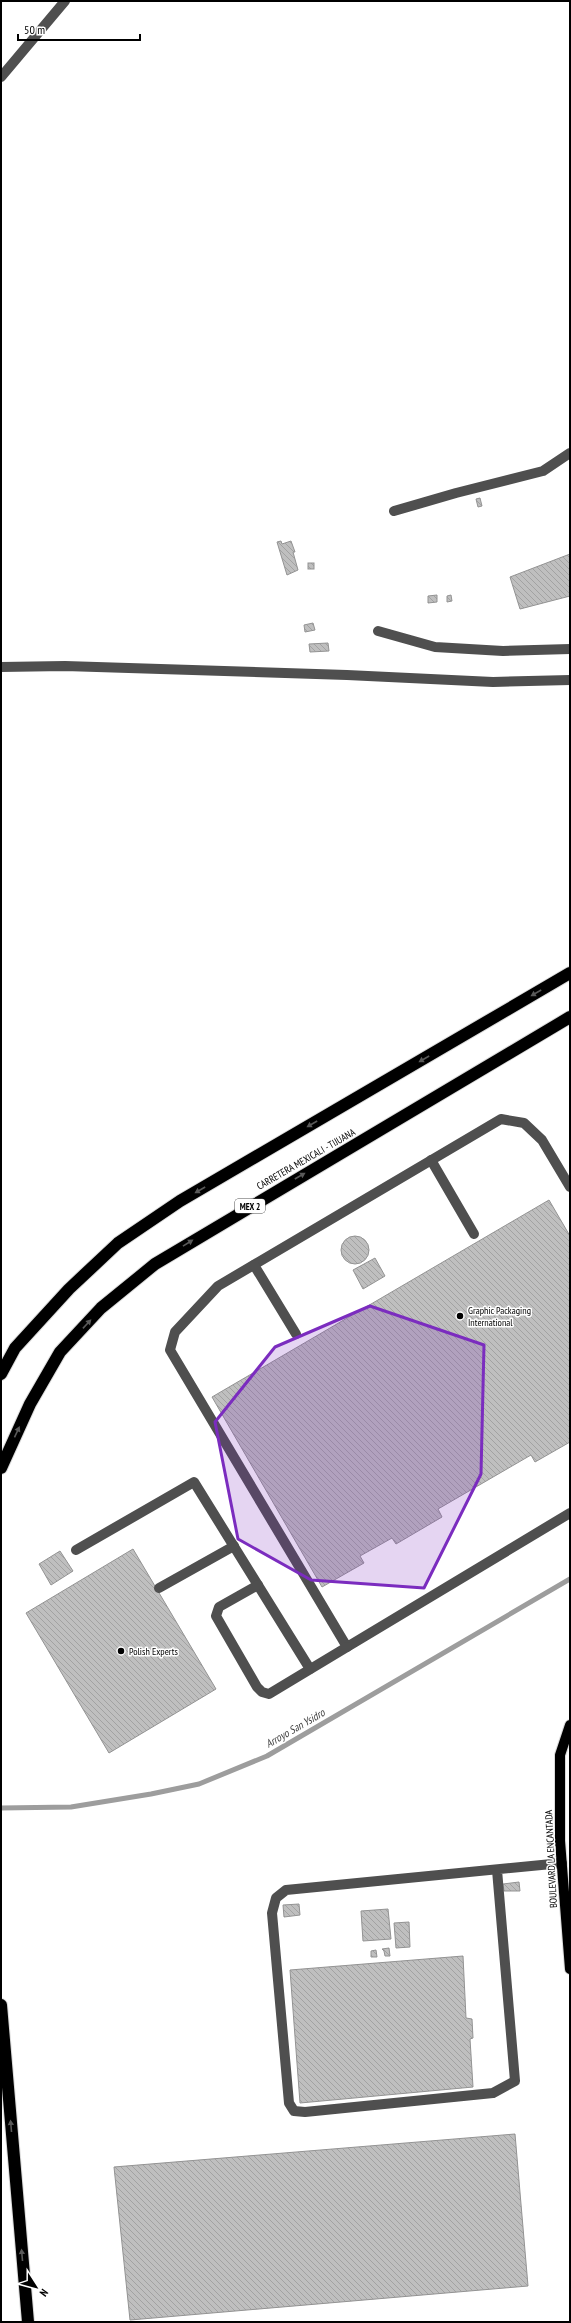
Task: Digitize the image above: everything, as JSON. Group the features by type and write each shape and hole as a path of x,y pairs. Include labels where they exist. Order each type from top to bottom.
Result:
{"highway":[{"path":"1,1374 21,1342 69,1289 118,1243 180,1201 570,973"},
{"name":"CARRETERA MEXICALI - TIJUANA","path":"1,1468 30,1404 60,1352 101,1308 154,1264 570,1017"},
{"path":"1,2005 28,2322"}],"main road":[{"name":"BOULEVARD LA ENCANTADA","path":"570,1725 560,1755 562,1863 570,1967"}],"street":[{"path":"1,77 65,1"},
{"path":"394,511 456,493 543,471 570,453"},
{"path":"378,631 435,647 503,651 570,649"},
{"path":"1,667 65,666 493,682 570,680"},
{"path":"347,1646 170,1350 175,1332 218,1286 501,1119 524,1123 542,1140 570,1187"},
{"path":"431,1160 474,1234"},
{"path":"254,1265 296,1334"},
{"path":"76,1550 194,1482 310,1668"},
{"path":"258,1585 219,1607 216,1616 257,1687 262,1692 269,1694 570,1513"},
{"path":"159,1588 234,1546"},
{"path":"497,1870 515,2081 493,2093 304,2112 294,2110 289,2103 272,1913 276,1898 286,1890 562,1863"}],"highlighted area":[{"path":"370,1306 484,1345 481,1474 424,1588 311,1580 238,1539 215,1422 275,1347"}],"building":[{"path":"480,498 482,506 478,507 476,499"},
{"path":"281,541 282,544 291,541 295,552 293,552 298,570 287,575 277,542"},
{"path":"570,554 570,596 520,609 510,577"},
{"path":"308,563 314,563 314,569 308,569"},
{"path":"437,595 437,602 428,603 428,596"},
{"path":"451,595 452,601 447,602 447,596"},
{"path":"313,623 315,630 305,632 304,625"},
{"path":"328,643 329,651 310,652 309,644"},
{"name":"Graphic Packaging International","path":"549,1200 570,1236 570,1442 535,1462 531,1455 438,1509 442,1517 396,1544 392,1538 360,1556 364,1563 322,1587 212,1397"},
{"path":"355,1236 365,1240 369,1250 365,1260 355,1264 345,1260 341,1250 345,1240"},
{"path":"375,1258 385,1276 363,1289 353,1270"},
{"name":"Polish Experts","path":"133,1549 216,1689 109,1753 26,1613"},
{"path":"60,1551 73,1571 51,1585 39,1564"},
{"path":"519,1882 520,1891 504,1891 503,1884"},
{"path":"299,1904 300,1915 284,1917 283,1905"},
{"path":"388,1909 391,1939 363,1941 361,1911"},
{"path":"409,1922 410,1947 396,1948 394,1923"},
{"path":"389,1948 390,1956 385,1956 382,1949"},
{"path":"376,1950 377,1957 371,1957 371,1951"},
{"path":"463,1956 466,2018 472,2019 473,2038 470,2039 473,2087 300,2103 290,1970"},
{"path":"515,2134 528,2286 130,2320 114,2167"}],"waterway":[{"name":"Arroyo San Ysidro","path":"1,1808 71,1807 151,1794 199,1784 267,1756 570,1579"}],"place":[{"name":"Graphic Packaging International","path":"460,1316"},
{"name":"Polish Experts","path":"121,1651"}]}
